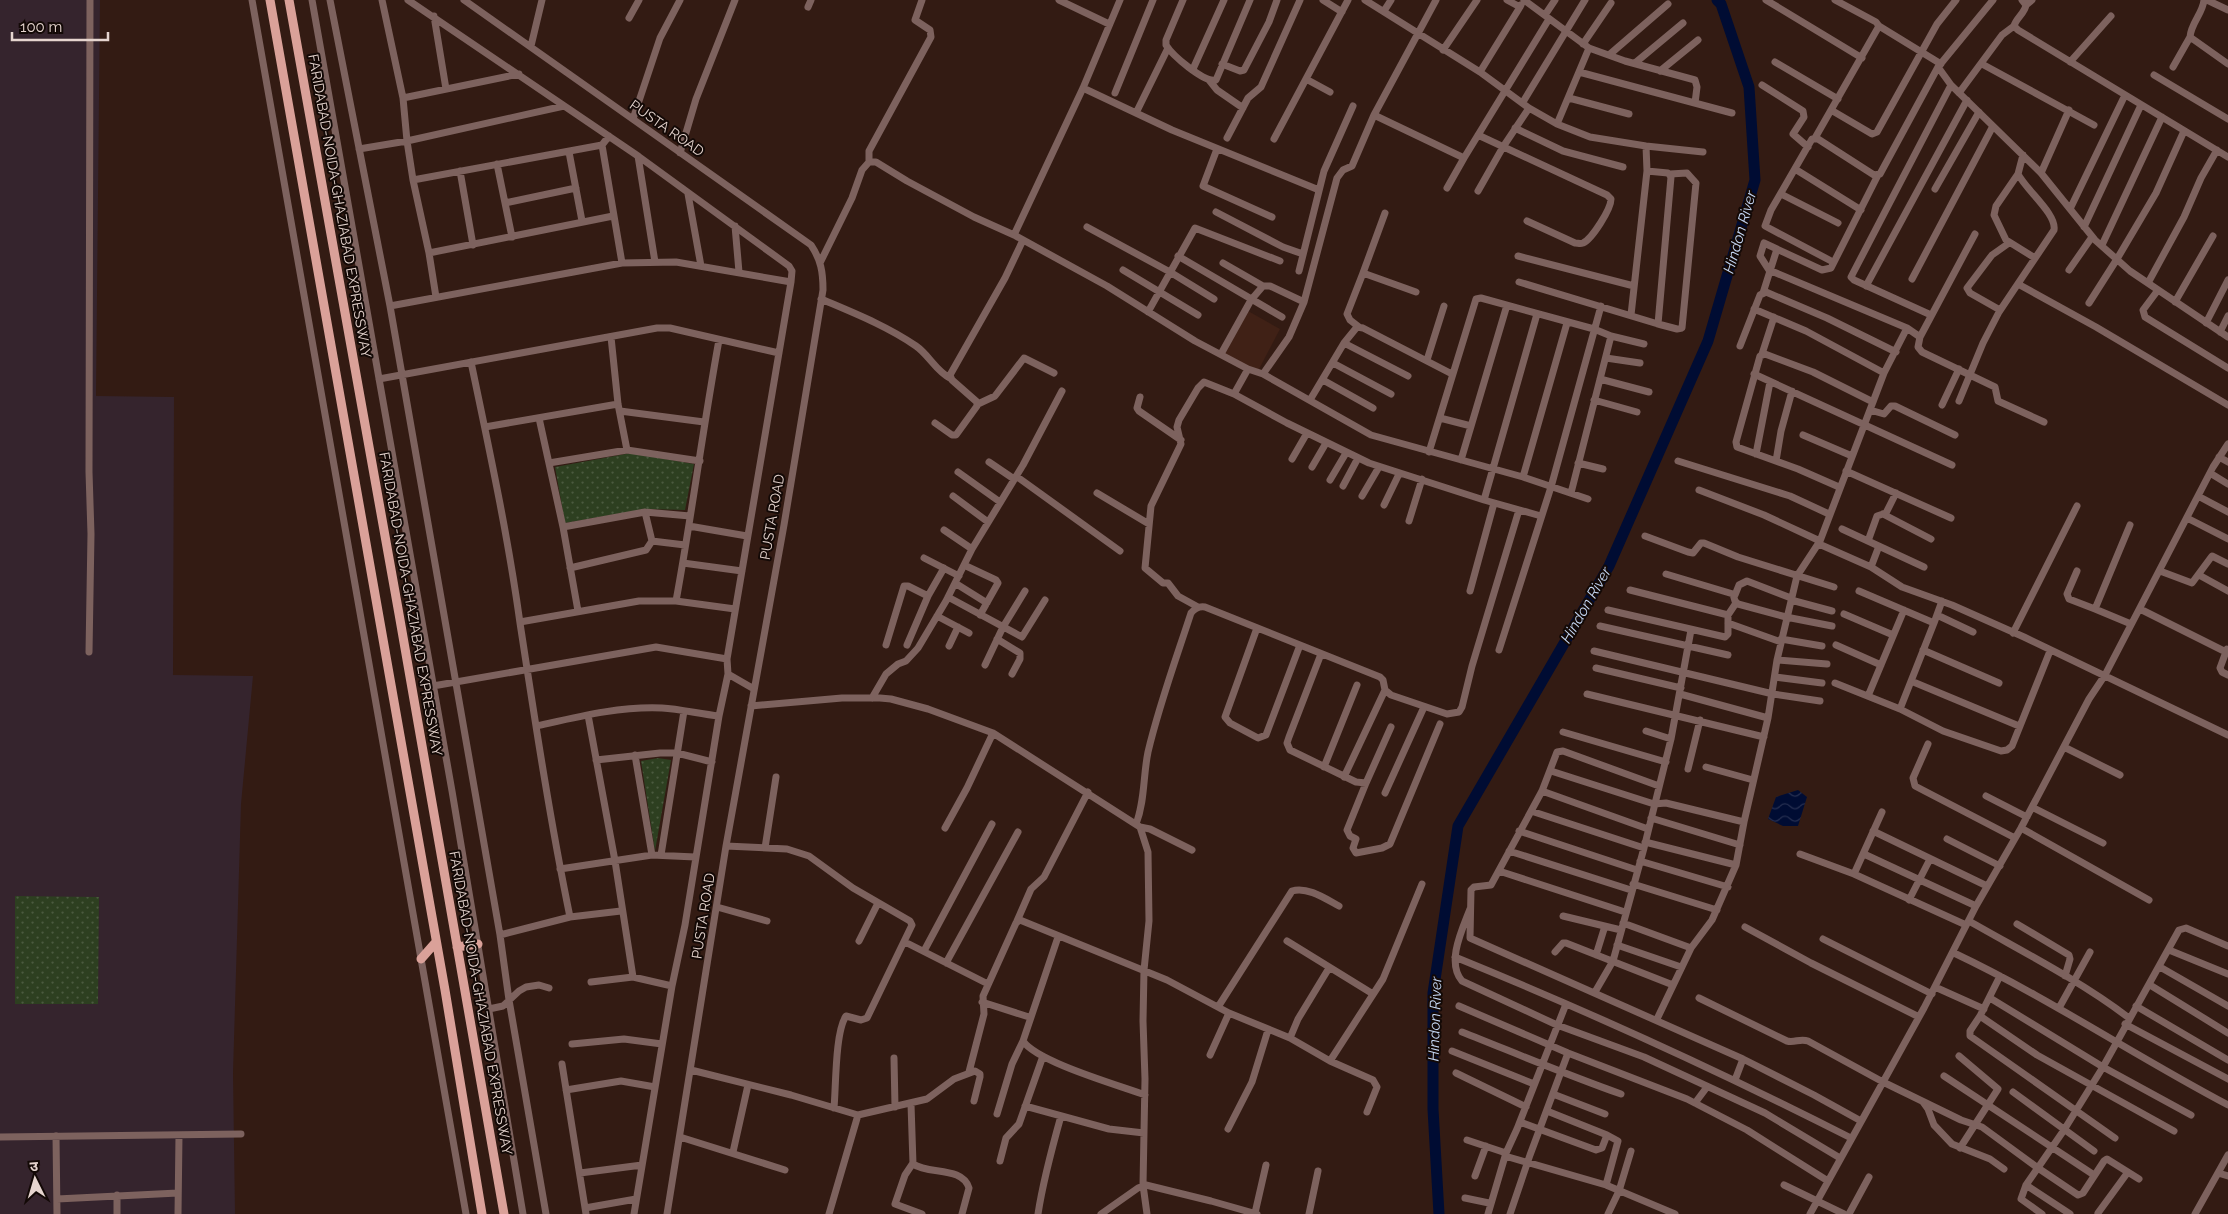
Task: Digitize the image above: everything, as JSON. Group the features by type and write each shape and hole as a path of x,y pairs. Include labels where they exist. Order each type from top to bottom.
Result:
{"main road":[{"path":"270,0 445,990 482,1214"},
{"name":"FARIDABAD-NOIDA-GHAZIABAD EXPRESSWAY","path":"289,0 504,1214"},
{"path":"421,958 436,942"},
{"path":"457,947 478,944"}],"street":[{"path":"89,652 91,534 89,472 90,0"},
{"path":"252,0 421,958 428,1009 466,1214"},
{"path":"312,0 478,944 523,1214"},
{"path":"330,0 390,306 500,935 509,1000 546,1214"},
{"path":"382,0 403,98 406,141 436,297"},
{"path":"408,0 638,156 688,194 785,261 792,271 734,609 727,659 728,674 719,716 685,925 672,986 634,1214"},
{"name":"PUSTA ROAD","path":"464,0 811,245 823,273 821,299 784,525 726,846 667,1214"},
{"path":"531,46 542,0"},
{"path":"629,18 639,0"},
{"path":"633,119 660,38 680,0"},
{"path":"680,153 696,99 735,0"},
{"path":"820,263 852,198 862,170 869,162 869,151 931,38 930,30 915,20 922,0"},
{"path":"1059,0 1109,24"},
{"path":"1014,235 1083,88 1120,0"},
{"path":"1115,92 1153,0"},
{"path":"1183,0 1166,40 1168,48 1192,70 1209,80 1217,90 1243,108"},
{"path":"1192,70 1224,0"},
{"path":"1209,80 1216,80 1250,0"},
{"path":"1222,64 1240,71 1244,70 1269,22 1277,0"},
{"path":"1228,138 1250,95 1262,87 1300,0"},
{"path":"1323,0 1342,12"},
{"path":"1274,139 1348,0"},
{"path":"1365,0 1480,72 1506,89 1529,108 1557,124 1590,137 1646,146 1703,152"},
{"path":"1384,11 1391,0"},
{"path":"1263,374 1289,337 1304,302 1337,178 1343,170 1352,166 1374,115 1436,0"},
{"path":"1443,50 1477,0"},
{"path":"1507,0 1520,7"},
{"path":"1480,72 1524,0 1586,46 1660,71 1695,80 1697,87 1695,103"},
{"path":"1447,188 1506,89 1555,0"},
{"path":"1523,102 1584,0"},
{"path":"1766,0 1862,58"},
{"path":"1834,0 1876,22 1879,26 1922,52 1939,66 1951,84 2042,173 2092,237 2117,260 2148,283 2228,337"},
{"path":"1831,110 1874,134 1937,24 1956,0"},
{"path":"1920,336 1907,328 1769,270 1760,256 1764,243 1822,270 1831,268 1878,175 1939,66 1993,0"},
{"path":"2173,67 2190,37 2206,0 2228,10"},
{"path":"1960,93 2002,35 2014,26 2025,9 2027,2"},
{"path":"1557,124 1579,72 1586,46 1611,3"},
{"path":"1609,55 1668,4"},
{"path":"434,16 446,90"},
{"path":"2070,62 2112,16"},
{"path":"1635,63 1683,23"},
{"path":"1833,262 1765,226 1795,169 1838,99 1879,26"},
{"path":"2014,26 2228,157"},
{"path":"2190,37 2228,64"},
{"path":"1660,71 1698,40"},
{"path":"1136,113 1168,48"},
{"path":"1775,62 1838,99"},
{"path":"1982,64 2094,125"},
{"path":"1579,72 1732,113"},
{"path":"403,98 519,74"},
{"path":"2154,75 2228,120"},
{"path":"1306,79 1330,92"},
{"path":"1931,315 1854,280 1852,273 1951,84"},
{"path":"1762,85 1803,111 1804,117 1793,134 1808,147"},
{"path":"1083,88 1217,149 1319,190"},
{"path":"2070,209 2125,95"},
{"path":"1569,98 1629,114"},
{"path":"1866,286 1967,100"},
{"path":"2084,227 2141,104"},
{"path":"359,149 406,141 564,106"},
{"path":"1299,272 1324,171 1353,106"},
{"path":"1478,191 1503,147 1529,108"},
{"path":"2042,173 2068,110"},
{"path":"1935,189 1979,112"},
{"path":"1374,115 1464,158"},
{"path":"2102,245 2162,117"},
{"path":"1912,279 1993,126"},
{"path":"1515,128 1563,151 1623,167"},
{"path":"2089,303 2117,260 2156,193 2184,131"},
{"path":"1478,135 1607,195 1611,199 1609,208 1601,222 1582,244 1575,243 1527,221"},
{"path":"608,136 602,145 622,263"},
{"path":"1815,138 1878,175"},
{"path":"413,180 602,145"},
{"path":"1632,315 1647,171 1646,146"},
{"path":"1217,149 1203,186 1272,217"},
{"path":"2148,283 2184,217 2201,178 2217,150"},
{"path":"569,152 582,221"},
{"path":"2023,155 2018,174 1996,206 1994,215 2009,243 2036,258"},
{"path":"638,156 655,262"},
{"path":"869,162 876,162 966,212 1014,235 1107,286 1195,341 1248,369 1263,374 1371,435 1493,469 1588,499"},
{"path":"496,164 512,237"},
{"path":"1795,169 1861,210"},
{"path":"460,171 473,245"},
{"path":"1324,171 1337,178"},
{"path":"1519,282 1658,324 1678,329 1682,328 1687,295 1696,183 1687,173 1670,174 1647,171"},
{"path":"1658,324 1670,174"},
{"path":"1959,401 2000,310 2054,230 2053,218 2022,183 2018,174"},
{"path":"505,203 576,188"},
{"path":"688,194 701,266"},
{"path":"1781,194 1838,223"},
{"path":"1216,212 1303,254"},
{"path":"1385,213 1347,314 1350,320 1359,327 1452,374"},
{"path":"429,253 613,216"},
{"path":"735,226 739,272"},
{"path":"1087,227 1170,272 1214,299"},
{"path":"1148,312 1193,230 1198,228 1280,261"},
{"path":"1975,234 1920,336 1920,350 1995,387 1998,401 2044,422"},
{"path":"2175,302 2213,236"},
{"path":"2069,270 2092,237"},
{"path":"950,378 950,373 1005,278 1023,240"},
{"path":"2000,310 1970,293 1967,288 1992,254 2009,243"},
{"path":"1740,346 1760,295 1763,293 1777,249"},
{"path":"1178,256 1282,317"},
{"path":"1518,256 1634,286"},
{"path":"390,306 622,263 676,262 791,282"},
{"path":"1223,263 1263,286 1270,286 1304,302"},
{"path":"1123,270 1198,315"},
{"path":"1363,273 1416,292"},
{"path":"2206,323 2228,280"},
{"path":"2018,284 2096,327 2228,405"},
{"path":"1221,354 1251,300 1263,286"},
{"path":"2158,290 2144,310 2145,317 2228,368"},
{"path":"1763,293 1766,292 1827,318 1896,352"},
{"path":"1429,452 1476,299 1481,298 1644,344"},
{"path":"821,299 884,326 917,347 942,373 978,404"},
{"path":"1461,460 1506,305"},
{"path":"1427,360 1444,306"},
{"path":"1499,650 1551,487 1601,306"},
{"path":"1754,309 1806,331 1884,373"},
{"path":"1484,500 1537,314"},
{"path":"2220,332 2228,316"},
{"path":"1774,317 1754,374 1736,442 1737,447 1798,469 1839,488"},
{"path":"1522,478 1567,323"},
{"path":"1310,400 1344,343 1359,327"},
{"path":"379,379 657,328 670,328 778,353"},
{"path":"1657,1019 1691,948 1712,920 1728,888 1736,865 1753,780 1764,738 1781,641 1797,576 1819,542 1884,373 1907,328"},
{"path":"1571,493 1611,336"},
{"path":"612,337 619,407 628,450"},
{"path":"676,600 719,340"},
{"path":"1344,343 1408,376"},
{"path":"1762,354 1813,372 1873,402"},
{"path":"935,423 952,435 956,435 978,404 995,396 1024,358 1054,373"},
{"path":"1606,358 1640,363"},
{"path":"471,362 485,427 520,622 526,669 570,917"},
{"path":"1333,363 1391,394"},
{"path":"1234,394 1248,369"},
{"path":"1942,404 1959,369"},
{"path":"1754,374 1952,465"},
{"path":"1600,379 1649,392"},
{"path":"1323,380 1373,408"},
{"path":"1756,454 1770,382"},
{"path":"1344,776 1384,690 1383,680 1380,677 1205,607 1198,607 1178,596 1168,583 1163,583 1145,568 1151,506 1179,449 1181,440 1176,427 1201,384 1209,383 1234,394 1326,443 1379,467 1541,516"},
{"path":"872,698 886,674 898,664 906,661 915,652 948,597 972,549 1015,477 1062,391"},
{"path":"1776,461 1781,431 1792,391"},
{"path":"1140,397 1138,411 1181,440"},
{"path":"1594,400 1636,412"},
{"path":"1870,410 1884,414 1890,406 1894,406 1955,435"},
{"path":"485,427 619,407 704,422"},
{"path":"539,418 563,527 578,611"},
{"path":"1440,418 1471,426"},
{"path":"1292,459 1307,433"},
{"path":"1803,435 1852,456"},
{"path":"1312,467 1326,443"},
{"path":"1810,1214 1934,990 1976,906 2021,828 2089,699 2105,675 2210,473 2228,444"},
{"path":"550,463 628,450 700,461"},
{"path":"1330,480 1346,453"},
{"path":"1343,486 1358,458"},
{"path":"2219,458 2228,462"},
{"path":"989,462 1015,477 1120,551"},
{"path":"1678,462 1790,496 1829,514"},
{"path":"1578,463 1602,469"},
{"path":"1362,496 1379,467"},
{"path":"958,472 1000,502"},
{"path":"1846,472 1951,518"},
{"path":"2210,473 2228,484"},
{"path":"1384,505 1399,474"},
{"path":"1409,521 1422,479"},
{"path":"1699,490 1764,515 1871,567 1902,587 2014,633 2228,735"},
{"path":"1098,493 1149,524"},
{"path":"1868,541 1877,516 1888,510 1896,493"},
{"path":"953,496 988,522"},
{"path":"2198,496 2228,512"},
{"path":"1470,591 1494,503"},
{"path":"2014,633 2077,506"},
{"path":"1384,690 1391,695 1424,707 1454,714 1459,712 1519,510"},
{"path":"563,527 645,512 690,516"},
{"path":"570,568 646,550 652,541 645,512"},
{"path":"1883,514 1931,539"},
{"path":"2187,518 2228,539"},
{"path":"2095,609 2130,525"},
{"path":"689,526 748,536"},
{"path":"1842,529 1924,567"},
{"path":"944,530 972,549"},
{"path":"1645,536 1693,553 1701,543 1704,543 1738,557 1834,587"},
{"path":"652,541 685,545"},
{"path":"1871,567 1879,546"},
{"path":"2160,570 2188,583 2195,580 2212,556 2228,564"},
{"path":"924,558 958,576"},
{"path":"683,563 742,571"},
{"path":"964,566 998,581 997,587 980,614"},
{"path":"907,645 928,596 944,568"},
{"path":"2077,571 2067,594 2069,600 2131,624"},
{"path":"1666,574 1786,618 1832,626"},
{"path":"2199,575 2228,591"},
{"path":"1608,610 1691,630 1727,636 1728,615 1739,585 1747,581 1791,599 1832,611"},
{"path":"955,583 987,603"},
{"path":"886,645 904,586 908,586 928,596"},
{"path":"1630,590 1728,615"},
{"path":"985,665 1003,627 1025,591"},
{"path":"1858,591 1934,623"},
{"path":"948,597 1022,637 1045,600"},
{"path":"520,622 639,601 676,600 734,609"},
{"path":"1900,709 1942,602"},
{"path":"1147,1214 1142,1185 1145,1095 1144,970 1149,921 1148,852 1138,826 1148,754 1155,727 1191,613 1198,607"},
{"path":"2140,609 2227,651 2220,668 2222,672 2228,675"},
{"path":"1868,696 1904,610"},
{"path":"1844,614 1893,636"},
{"path":"1937,614 1973,632"},
{"path":"937,616 969,633"},
{"path":"1728,623 1781,641 1822,646"},
{"path":"1600,626 1728,655"},
{"path":"949,646 958,627"},
{"path":"1257,628 1224,717 1230,723 1258,738 1266,734 1300,645"},
{"path":"1595,992 1613,961 1638,870 1666,762 1691,630"},
{"path":"997,639 1020,653 1020,659 1012,674"},
{"path":"1836,646 1881,665"},
{"path":"433,686 656,648 727,659"},
{"path":"1923,650 1999,683"},
{"path":"1835,683 1900,709 1943,731 2001,751 2007,750 2012,746 2050,650"},
{"path":"1594,651 1772,694 1820,701"},
{"path":"1321,654 1287,743 1292,752 1361,784 1366,783"},
{"path":"1777,660 1827,664"},
{"path":"1596,668 1768,718"},
{"path":"728,674 754,689"},
{"path":"1776,677 1822,683"},
{"path":"1911,681 2019,726"},
{"path":"1324,767 1357,685"},
{"path":"1587,694 1700,720 1764,738"},
{"path":"751,706 842,698 872,698 901,701 966,722 993,733 1088,792 1138,826 1150,829 1192,850"},
{"path":"1385,793 1424,707"},
{"path":"537,726 588,715 642,708 664,708 719,716"},
{"path":"661,855 684,712"},
{"path":"588,715 615,861 621,911 633,977"},
{"path":"1688,769 1700,720"},
{"path":"1391,727 1348,830 1350,836 1356,838 1353,848 1356,853 1382,848 1390,844 1440,724"},
{"path":"1563,732 1666,762"},
{"path":"1646,732 1671,738"},
{"path":"944,828 967,788 993,733"},
{"path":"1928,744 1912,778 1914,786 2015,838"},
{"path":"2064,747 2120,775"},
{"path":"1659,786 1560,751 1555,755 1551,771 1542,791 1491,885 1474,887 1471,890 1472,922 1470,934 1474,940 1641,1014 1657,1019 1743,1059 1861,1121"},
{"path":"596,760 654,752 677,753 712,762"},
{"path":"635,755 652,855"},
{"path":"1706,767 1753,780"},
{"path":"1551,771 1654,804 1666,803 1744,822"},
{"path":"765,848 776,777"},
{"path":"1542,791 1648,829"},
{"path":"969,1072 984,1014 982,1002 988,984 1030,891 1044,876 1088,792"},
{"path":"1986,796 2027,817"},
{"path":"2032,807 2102,843"},
{"path":"1531,811 1644,845 1736,865"},
{"path":"1854,874 1882,812"},
{"path":"1651,818 1740,845"},
{"path":"924,951 992,824"},
{"path":"2021,828 2149,900"},
{"path":"1519,831 1638,870"},
{"path":"1874,831 1987,886"},
{"path":"946,963 1018,832"},
{"path":"1947,839 2000,866"},
{"path":"726,846 787,849 809,856 912,924 867,1018 861,1020 846,1016 843,1021 839,1040 834,1108"},
{"path":"1509,850 1717,910"},
{"path":"1800,854 1854,874 1909,900 1967,923 2064,976 2127,1021 2228,1079"},
{"path":"1864,854 1920,878 1976,906"},
{"path":"560,869 652,855 696,857"},
{"path":"1909,900 1930,858"},
{"path":"1640,861 1728,888"},
{"path":"1499,871 1625,912"},
{"path":"1330,1061 1383,979 1422,884"},
{"path":"1218,1007 1292,891 1311,892 1339,906"},
{"path":"858,941 878,903"},
{"path":"717,907 767,921"},
{"path":"1471,907 1455,956 1455,972 1462,982 1557,1025 1644,1057 1765,1113 1840,1158"},
{"path":"500,935 570,917 621,911"},
{"path":"1563,916 1605,926 1622,926 1691,948"},
{"path":"1017,921 1024,921 1058,937 1144,970 1229,1013 1290,1038 1330,1061 1376,1083 1377,1087 1368,1112"},
{"path":"2017,924 2069,955 2070,959 2064,976"},
{"path":"1596,955 1605,926"},
{"path":"1745,927 1811,963 1919,1017"},
{"path":"2042,1214 2021,1199 2026,1185 2064,1130 2103,1067 2127,1021 2182,928 2228,946"},
{"path":"997,1114 1012,1064 1023,1041 1029,1017 1058,937"},
{"path":"1823,939 1982,1013 2037,1055 2174,1131"},
{"path":"1287,941 1373,994"},
{"path":"905,942 988,984"},
{"path":"1555,952 1564,942 1673,985"},
{"path":"1617,945 1681,967"},
{"path":"2169,950 2228,974"},
{"path":"2060,1008 2090,952"},
{"path":"1954,953 2060,1008 2088,1024 2115,1043 2228,1104"},
{"path":"1455,956 1735,1080 1851,1138"},
{"path":"2160,967 2228,1006"},
{"path":"1290,1038 1298,1019 1329,968"},
{"path":"2000,976 1982,1013 1970,1031 1971,1037 2115,1138"},
{"path":"591,982 633,977 672,986"},
{"path":"489,1009 503,1006 526,987 539,985 549,988"},
{"path":"2150,985 2228,1033"},
{"path":"1699,998 1787,1042 1799,1039 1808,1040 1883,1082 1988,1130 2038,1168 2080,1195 2107,1159 2139,1179"},
{"path":"1990,998 2103,1067 2191,1115"},
{"path":"982,1002 1029,1017"},
{"path":"1488,1214 1489,1203 1506,1154 1566,1004"},
{"path":"1459,1006 1568,1054 1657,1086 1695,1103 1746,1130 1828,1181"},
{"path":"2136,1006 2228,1060"},
{"path":"1210,1055 1229,1013"},
{"path":"1228,1129 1252,1082 1268,1030"},
{"path":"1462,1032 1561,1073 1621,1094"},
{"path":"572,1044 624,1039 662,1044"},
{"path":"1023,1041 1042,1056 1145,1095"},
{"path":"1452,1051 1534,1084"},
{"path":"1510,1214 1527,1162 1568,1054"},
{"path":"1000,1161 1006,1138 1016,1129 1042,1056"},
{"path":"1959,1056 1997,1086 1997,1091 1960,1148"},
{"path":"894,1058 895,1108"},
{"path":"1735,1080 1743,1059"},
{"path":"562,1064 585,1211 636,1199"},
{"path":"691,1070 858,1115 895,1108 927,1099 954,1079 975,1071 980,1074 974,1101"},
{"path":"1456,1074 1526,1107"},
{"path":"1944,1076 2094,1175"},
{"path":"566,1090 621,1081 655,1087"},
{"path":"733,1152 748,1085"},
{"path":"1695,1103 1707,1087"},
{"path":"2013,1092 2094,1151"},
{"path":"1553,1094 1605,1114"},
{"path":"1921,1100 1928,1109 1934,1125 1944,1138 1960,1148 1990,1159 2004,1170"},
{"path":"911,1104 913,1163 905,1175 895,1204 921,1214"},
{"path":"1025,1106 1109,1129 1144,1133"},
{"path":"1547,1111 1618,1141 1606,1185"},
{"path":"829,1214 858,1115"},
{"path":"1042,1214 1038,1214 1042,1188 1061,1116"},
{"path":"1520,1122 1598,1151 1602,1148 1607,1135"},
{"path":"0,1137 241,1134"},
{"path":"178,1214 179,1135"},
{"path":"56,1136 57,1214"},
{"path":"680,1136 785,1170"},
{"path":"1467,1140 1527,1162 1606,1185 1675,1214"},
{"path":"1474,1176 1486,1146"},
{"path":"1608,1214 1619,1191 1631,1151"},
{"path":"2195,1214 2228,1155"},
{"path":"913,1163 920,1168 956,1175 966,1182 969,1188 962,1214"},
{"path":"580,1173 642,1165"},
{"path":"1103,1214 1142,1185 1202,1198 1256,1214 1266,1165"},
{"path":"1309,1214 1318,1171"},
{"path":"2098,1213 2128,1172"},
{"path":"2218,1173 2228,1176"},
{"path":"1849,1214 1869,1177"},
{"path":"1784,1185 1844,1214"},
{"path":"2026,1185 2070,1214"},
{"path":"57,1198 178,1193"},
{"path":"117,1195 117,1214"},
{"path":"1465,1198 1489,1203"}],"shaded area":[{"path":"0,0 100,0 96,396 174,397 173,675 253,676 241,804 233,1073 235,1214 0,1214"},
{"path":"1248,311 1280,329 1258,371 1225,354"}],"green space":[{"path":"631,453 694,464 685,510 646,509 565,523 555,467"},
{"path":"658,758 671,760 655,851 641,761"},
{"path":"15,896 99,897 98,1004 15,1004"}],"water":[{"path":"1798,790 1807,797 1798,826 1783,826 1768,819 1776,797"}],"waterway":[{"name":"Hindon River","path":"1439,1214 1433,1109 1433,993 1458,826 1609,566 1708,341 1755,180 1749,87 1721,4 1717,0"}]}
